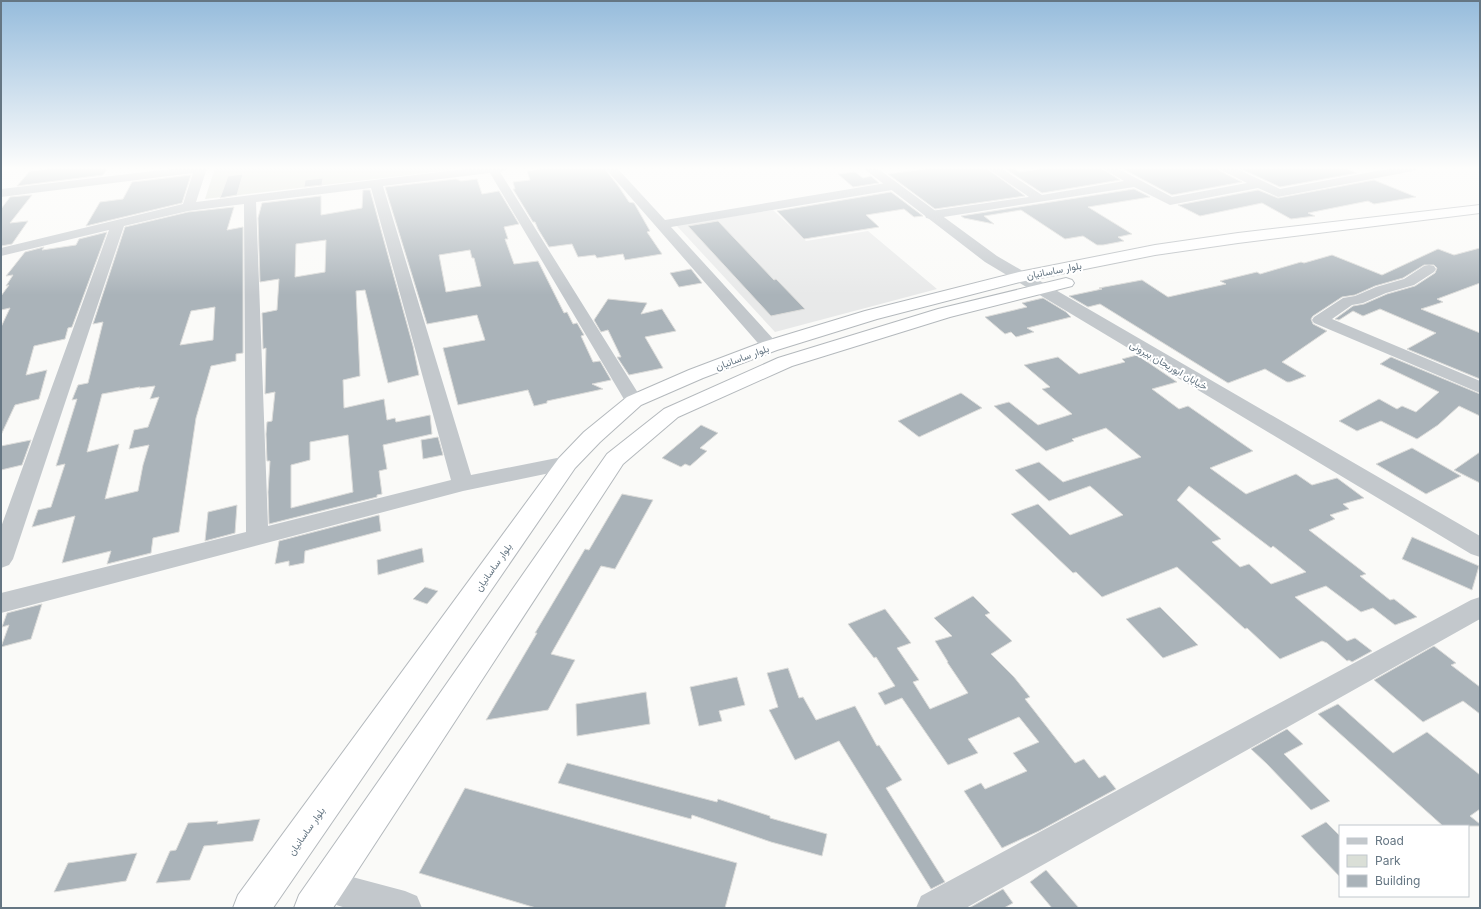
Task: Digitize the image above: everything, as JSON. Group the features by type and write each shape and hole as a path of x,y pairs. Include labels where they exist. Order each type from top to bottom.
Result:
{"highway":[{"name":"بلوار ساسانیان","path":"251,908 567,463 592,437 634,401 696,374 770,346 871,315 1019,277 1155,250 1238,238 1468,210"},
{"name":"بلوار ساسانیان","path":"319,897 615,459 671,413 785,362 944,313 1038,288 1172,261 1480,220"}],"street":[{"path":"1,252 174,210"},
{"path":"250,210 257,536"},
{"path":"384,210 463,484"},
{"path":"521,210 634,401"},
{"path":"648,210 770,346"},
{"path":"661,225 747,210"},
{"name":"خیابان ابوریحان بیرونی","path":"926,210 991,259 1019,277 1480,548"},
{"path":"931,214 957,210"},
{"path":"1,559 118,224"},
{"path":"1429,269 1408,282 1380,290 1358,300 1348,301 1320,320 1480,388"},
{"path":"1,603 463,484 567,463"},
{"path":"933,908 1480,607"},
{"path":"319,897 405,908"}],"shaded area":[{"path":"773,210 806,241 868,231 937,289 775,332 676,225"}],"building":[{"path":"1,210 20,210 10,223 28,221 12,244 1,246"},
{"path":"95,210 151,210 86,226"},
{"path":"233,210 227,230 243,227 243,353 236,354 236,361 211,366 196,418 179,532 153,538 151,553 107,564 111,551 62,563 75,516 32,527 38,510 51,507 65,464 56,466 77,399 72,400 78,385 88,383 103,322 93,324 125,227 188,212","holes":["215,307 213,340 180,345 191,311","155,386 150,399 159,397 148,427 134,430 129,449 149,445 138,491 105,499 119,444 87,452 102,394 140,387 139,388"]},
{"path":"260,210 321,210 321,215 348,210 376,210 413,346 419,375 388,383 365,290 356,291 360,376 343,380 344,408 384,399 387,420 395,418 396,422 430,415 432,434 383,445 387,469 379,471 382,494 377,495 377,497 269,524 268,492 270,461 267,461 266,434 267,422 272,421 275,392 265,394 266,348 263,349 262,313 277,310 279,279 260,282 258,218","holes":["326,240 325,272 295,277 296,244","348,435 353,492 291,508 291,465 310,460 310,442"]},
{"path":"392,210 511,210 519,224 504,227 508,239 505,239 514,264 538,261 564,313 567,312 573,324 577,323 584,335 581,336 593,362 600,361 611,380 592,384 603,389 547,401 547,403 534,406 528,390 458,405 443,348 485,340 477,315 427,324","holes":["470,250 472,258 474,258 481,286 446,292 439,255"]},
{"path":"526,210 638,210 650,231 647,232 662,254 625,260 623,254 597,258 595,255 578,257 572,244 549,247 535,222 533,222"},
{"path":"895,210 866,215 879,227 804,239 777,211"},
{"path":"906,210 916,210 923,216 914,217"},
{"path":"997,210 1018,210 984,216 994,224 964,218 961,216"},
{"path":"1022,210 1094,210 1132,234 1118,237 1124,241 1103,245 1097,245 1083,236 1065,239"},
{"path":"1189,210 1227,210 1200,216"},
{"path":"1275,210 1321,210 1308,213 1315,216 1291,219"},
{"path":"718,221 774,280 776,279 805,309 771,316 688,226"},
{"path":"107,232 72,327 68,328 65,339 34,346 26,375 47,370 39,399 15,405 1,435 1,327 10,308 1,310 1,296 9,285 6,286 13,275 6,276 25,252 44,247 42,250 76,245 79,239"},
{"path":"1480,248 1480,283 1437,299 1443,302 1421,309 1480,333 1480,379 1407,349 1436,333 1380,309 1363,316 1353,311 1339,320 1335,319 1353,306 1364,304 1387,294 1415,286 1435,273 1437,268 1434,265 1424,265 1403,278 1375,286 1355,295 1342,297 1313,316 1311,319 1313,324 1327,331 1282,362 1306,376 1290,382 1287,382 1265,369 1228,383 1100,304 1088,307 1069,296 1102,289 1099,288 1142,280 1168,297 1226,284 1220,281 1257,272 1260,274 1332,255 1382,275 1438,249 1454,255"},
{"path":"691,269 702,283 679,287 670,273"},
{"path":"1043,298 1066,312 1071,317 1027,328 1034,332 1016,337 1011,332 1005,334 985,317 1027,307 1022,303"},
{"path":"608,299 647,303 641,314 662,309 676,331 645,337 663,368 629,375 617,357 621,357 608,330 601,332 594,320"},
{"path":"1137,355 1177,382 1152,389 1179,409 1188,406 1253,451 1210,468 1246,494 1296,474 1312,485 1337,478 1364,498 1343,504 1349,509 1330,515 1335,519 1309,530 1366,574 1360,576 1390,600 1394,599 1417,617 1395,625 1373,608 1361,612 1326,586 1295,597 1347,641 1355,638 1372,651 1352,662 1349,660 1347,661 1327,643 1322,641 1280,659 1177,567 1102,597 1076,572 1073,573 1011,514 1038,504 1070,535 1123,515 1090,486 1049,501 1015,470 1039,462 1063,482 1141,457 1106,428 1072,439 1074,441 1046,451 994,406 1009,402 1038,425 1072,414 1042,389 1050,387 1024,365 1058,357 1079,374 1125,362 1122,359","holes":["1189,486 1271,548 1273,546 1306,572 1271,584 1249,564 1240,567 1212,542 1221,539 1177,500"]},
{"path":"1391,357 1480,394 1480,416 1459,406 1438,425 1417,439 1381,421 1357,431 1339,421 1379,399 1397,409 1402,406 1416,412 1439,392 1380,364"},
{"path":"961,393 982,408 919,437 898,421"},
{"path":"701,425 718,433 700,448 707,451 690,466 685,464 681,467 662,458"},
{"path":"438,437 443,455 423,459 421,440"},
{"path":"31,440 22,465 1,470 1,446"},
{"path":"1412,448 1461,476 1426,494 1376,464"},
{"path":"1480,452 1480,483 1454,470"},
{"path":"622,494 653,500 615,569 601,566 551,654 575,660 548,710 486,720 585,549 589,550"},
{"path":"237,505 235,533 205,541 208,512"},
{"path":"379,515 381,531 305,551 304,563 289,566 289,561 275,564 279,541"},
{"path":"1412,537 1479,566 1472,590 1402,559"},
{"path":"422,548 424,562 378,575 377,560"},
{"path":"425,587 438,591 427,604 413,599"},
{"path":"973,596 990,613 985,615 1012,641 991,654 1014,677 1030,697 1025,699 1075,763 1084,759 1099,778 1105,775 1116,789 1039,831 1002,848 964,791 981,783 985,789 1027,771 1013,753 1039,742 1019,717 968,739 978,753 948,765 902,698 885,705 878,693 895,686 876,657 874,658 848,624 885,609 911,643 897,648 919,680 913,682 930,709 968,693 935,641 952,636 934,618"},
{"path":"42,604 31,639 1,647 9,625 2,627 7,613"},
{"path":"1160,607 1198,645 1163,658 1126,619"},
{"path":"1434,646 1456,663 1451,665 1480,687 1480,714 1463,701 1423,722 1374,680"},
{"path":"788,668 799,698 803,697 816,720 855,706 877,746 879,745 902,780 886,788 945,882 931,889 839,741 795,760 769,710 778,707 767,673"},
{"path":"737,677 745,705 719,711 722,721 699,726 690,687"},
{"path":"646,692 650,724 577,736 576,704"},
{"path":"1338,704 1393,753 1427,732 1480,775 1480,809 1470,816 1480,824 1480,826 1442,825 1318,714"},
{"path":"1287,729 1303,744 1284,754 1330,801 1311,810 1251,749"},
{"path":"567,763 717,802 718,799 770,816 770,818 827,834 822,856 771,842 692,815 691,819 558,783"},
{"path":"465,788 737,863 725,908 536,908 419,873"},
{"path":"260,819 253,841 204,846 190,880 156,883 170,851 176,850 188,823 218,821 217,824"},
{"path":"1326,822 1339,835 1339,876 1301,836"},
{"path":"137,853 126,881 54,892 68,863"},
{"path":"1046,870 1079,908 1052,908 1030,882"},
{"path":"1003,889 1013,903 1004,908 969,908"}]}
